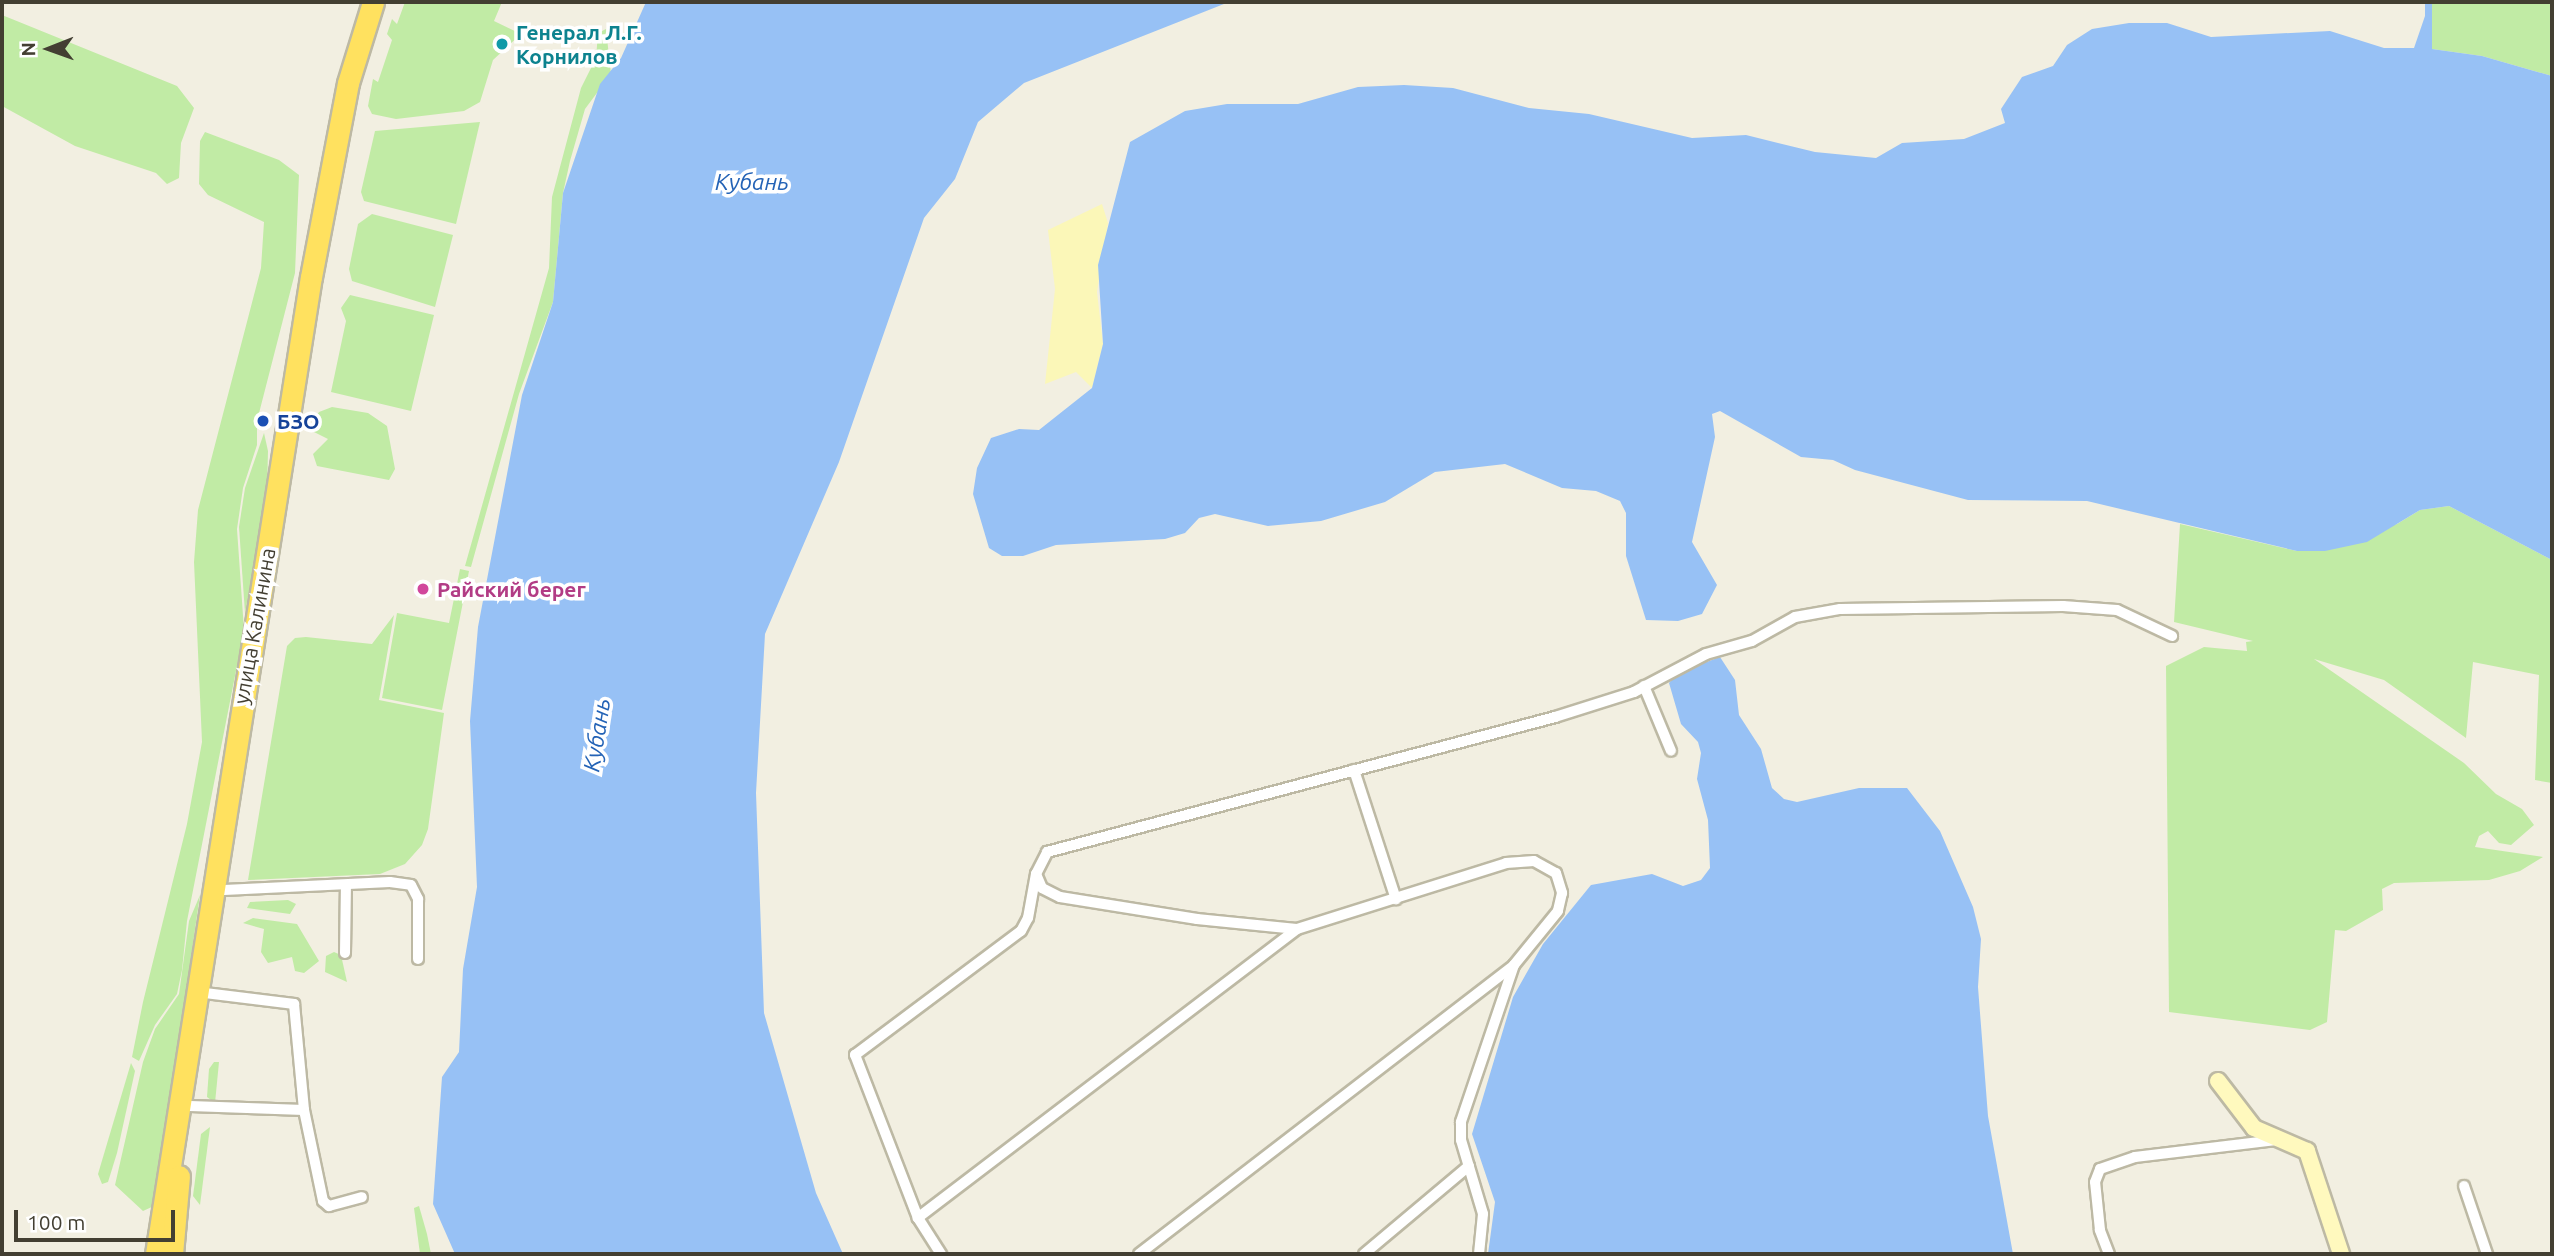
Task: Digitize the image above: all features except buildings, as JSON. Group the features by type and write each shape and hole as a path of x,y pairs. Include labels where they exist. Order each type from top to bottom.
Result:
{"highway":[{"name":"улица Калинина","path":"156,1254 311,277 348,83 373,2"},
{"name":"улица Калинина","path":"172,1254 205,993 336,202 359,86 385,2"}],"street":[{"path":"941,1254 918,1218 855,1055 1021,931 1028,918 1036,874 1047,852 1555,717 1644,686 1706,654 1752,641 1788,618 1840,609 2021,604 2117,610 2172,636"},
{"path":"1644,686 1671,751"},
{"path":"1354,771 1396,899"},
{"path":"918,1218 1297,929 1506,863 1543,863 1560,882 1561,903 1552,921 1514,965 1139,1254"},
{"path":"1036,874 1042,888 1060,897 1197,919 1297,929"},
{"path":"224,890 390,882 416,891 418,959"},
{"path":"345,953 346,885"},
{"path":"1479,1254 1483,1214 1469,1166 1461,1122 1514,965"},
{"path":"205,993 294,1004 304,1110 323,1201 329,1206 362,1197"},
{"path":"2218,1081 2254,1128 2276,1140 2307,1150 2341,1254"},
{"path":"190,1106 304,1110"},
{"path":"2109,1254 2100,1230 2095,1182 2100,1169 2135,1157 2276,1140"},
{"path":"1364,1254 1469,1166"},
{"path":"2464,1186 2487,1254"}],"green space":[{"path":"405,2 502,2 494,21 521,34 493,60 480,102 464,111 396,119 372,114 368,106 373,79 378,82 392,40 387,34 392,19 397,24"},
{"path":"2432,2 2552,2 2552,76 2482,56 2432,49"},
{"path":"2,15 177,86 194,108 181,143 179,178 167,184 156,173 75,146 2,106"},
{"path":"606,29 611,74 585,109 570,161 563,193 553,302 519,394 471,567 465,566 549,268 552,197 581,88 596,58 598,33"},
{"path":"480,122 456,224 364,201 361,192 375,131"},
{"path":"205,132 279,160 299,175 295,273 257,421 257,445 243,488 237,529 244,630 187,921 182,970 177,994 155,1025 139,1061 132,1057 187,824 202,742 194,562 198,510 261,268 264,222 208,195 199,184 200,141"},
{"path":"372,214 453,235 435,307 352,281 349,269 358,224"},
{"path":"350,295 434,315 411,411 331,392 346,321 341,308"},
{"path":"332,407 368,413 387,426 395,469 389,480 317,466 313,454 328,439 312,431 313,421 319,412"},
{"path":"264,433 268,451 267,492 245,613 239,527 245,488"},
{"path":"2449,506 2552,560 2552,783 2535,780 2539,675 2473,662 2466,738 2384,680 2314,659 2464,763 2496,794 2522,809 2534,825 2511,845 2499,843 2488,831 2479,836 2475,847 2543,857 2520,871 2489,880 2394,883 2382,889 2383,910 2346,931 2335,930 2327,1022 2310,1030 2169,1012 2166,666 2204,647 2247,651 2246,642 2253,641 2174,622 2180,524 2297,551 2397,524 2420,510"},
{"path":"460,569 469,571 442,710 382,698 397,613 449,623"},
{"path":"394,615 379,700 444,713 428,829 422,845 405,864 380,874 248,880 287,646 295,638 306,637 372,644"},
{"path":"200,895 154,1206 143,1211 115,1185 143,1062 155,1029 179,994 189,921"},
{"path":"288,900 296,904 290,914 247,908 250,902"},
{"path":"253,918 297,924 319,961 304,973 295,971 292,957 268,963 261,952 264,929 243,923"},
{"path":"334,952 341,955 347,982 325,972 326,956"},
{"path":"214,1062 219,1062 215,1103 207,1097 209,1069"},
{"path":"131,1063 135,1071 117,1153 108,1182 102,1184 98,1174"},
{"path":"210,1127 200,1205 193,1196 201,1134"},
{"path":"419,1206 431,1254 420,1254 414,1208"}],"sand":[{"path":"1102,204 1108,223 1097,292 1103,344 1092,388 1076,372 1045,384 1055,289 1048,230"}],"water":[{"name":"Кубань","path":"646,2 1229,2 1024,83 978,122 955,179 924,218 839,462 765,634 756,793 764,1013 816,1193 843,1254 455,1254 433,1204 442,1077 459,1052 463,969 477,887 470,721 478,627 522,395 553,302 563,193 600,84 621,58"},
{"path":"2425,2 2432,2 2432,49 2482,56 2552,76 2552,560 2449,506 2420,510 2367,542 2325,551 2297,551 2087,501 1968,500 1855,470 1833,460 1801,457 1720,411 1712,414 1715,437 1692,542 1717,585 1702,614 1678,621 1646,620 1626,556 1626,513 1620,501 1596,491 1562,488 1505,464 1435,472 1385,502 1321,521 1268,526 1215,514 1199,518 1185,533 1165,539 1056,545 1023,556 1002,556 989,548 973,494 977,468 991,438 1019,429 1039,430 1092,388 1103,344 1098,265 1130,142 1185,111 1227,104 1298,104 1358,87 1404,85 1453,88 1529,108 1589,114 1692,138 1746,135 1815,152 1876,158 1902,143 1964,139 2005,123 2001,109 2022,77 2053,66 2067,45 2092,29 2129,23 2167,23 2211,37 2330,31 2384,48 2414,48 2425,16"},
{"path":"1720,657 1735,680 1739,715 1761,749 1772,788 1784,799 1797,802 1859,788 1907,788 1940,831 1973,907 1981,939 1978,987 1988,1116 2013,1254 1488,1254 1495,1202 1472,1134 1513,997 1543,944 1591,885 1652,874 1683,886 1701,880 1710,868 1708,820 1697,779 1701,753 1698,742 1681,724 1669,683 1677,673"}],"place":[{"name":"Генерал Л.Г. Корнилов","path":"502,44"},
{"name":"БЗО","path":"263,421"},
{"name":"Райский берег","path":"423,589"}]}
